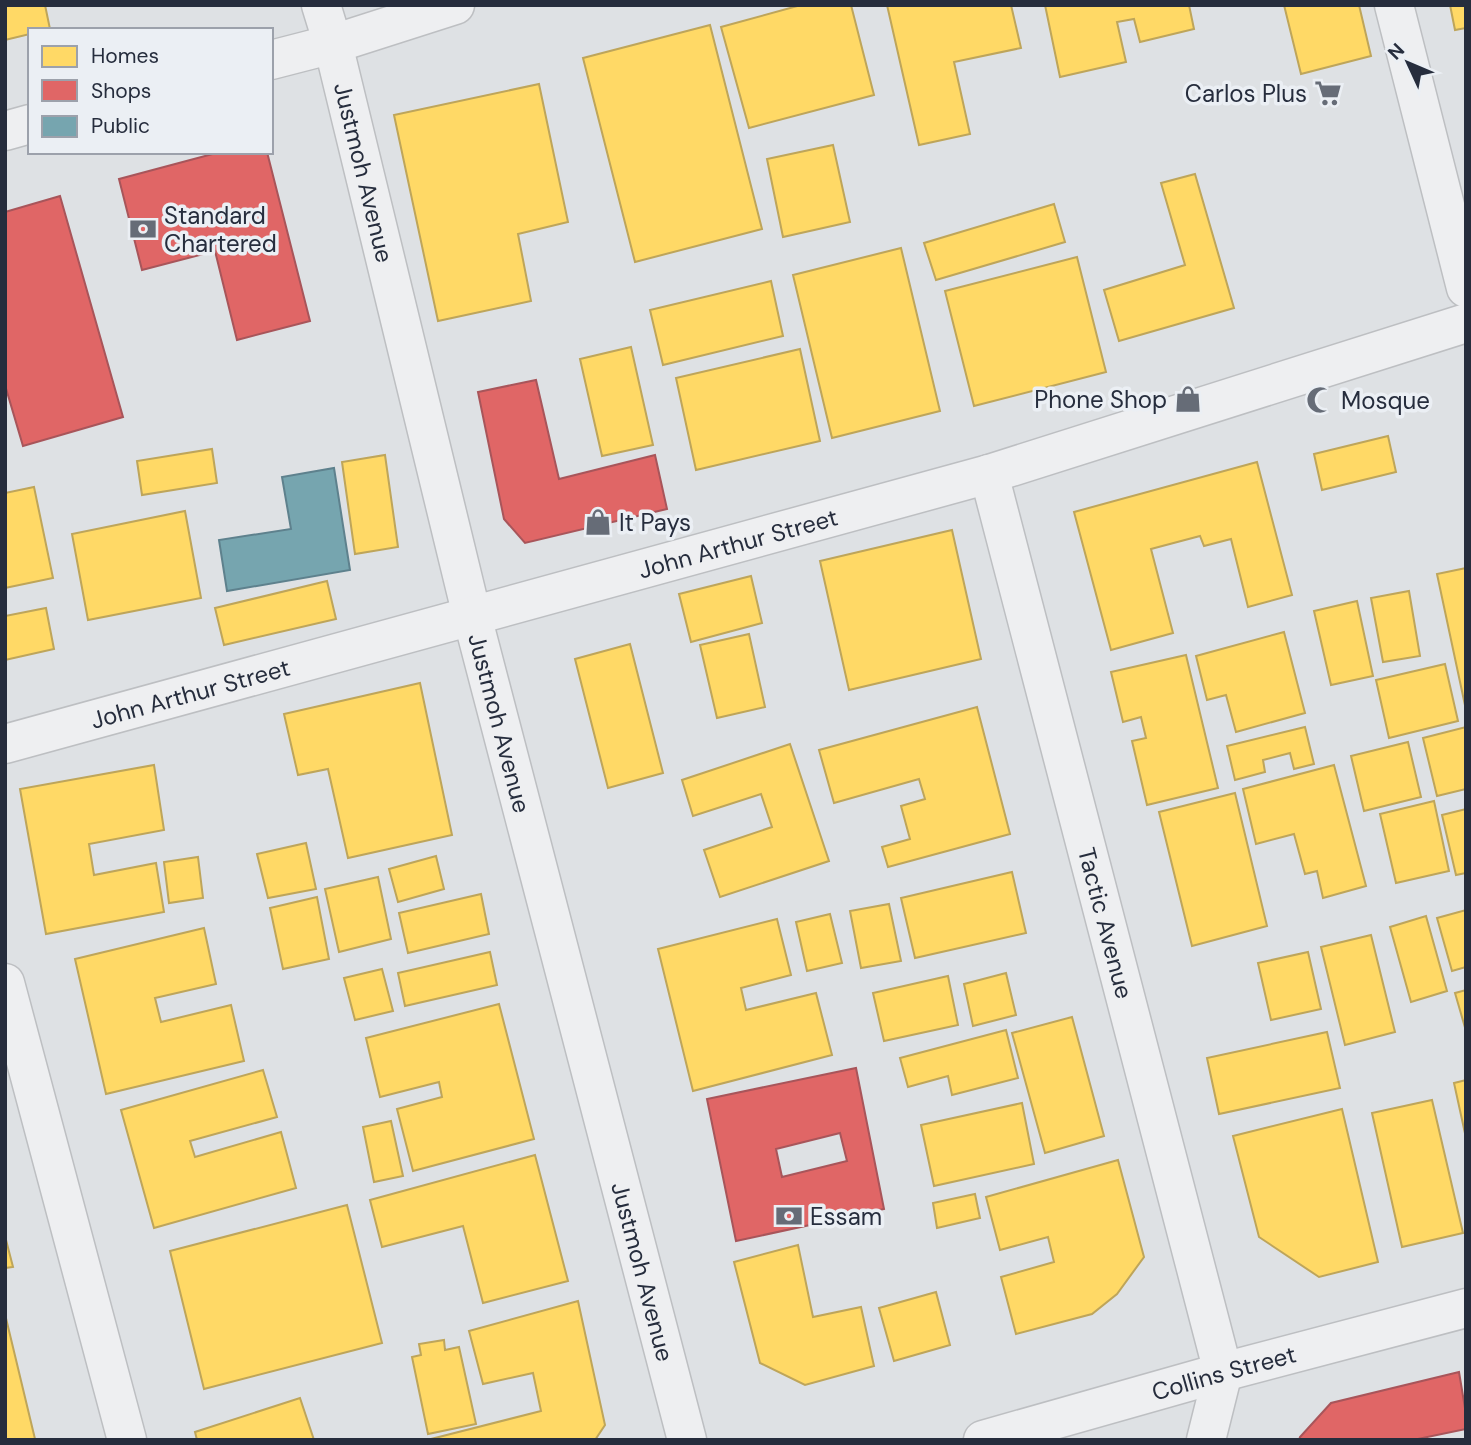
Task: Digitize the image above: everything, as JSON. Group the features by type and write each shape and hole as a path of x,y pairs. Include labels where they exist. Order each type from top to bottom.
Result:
{"street":[{"name":"Justmoh Avenue","path":"321,5 333,44 472,615 687,1440"},
{"path":"273,59 333,44 455,5"},
{"path":"1394,5 1466,288"},
{"path":"5,131 28,125"},
{"name":"John Arthur Street","path":"5,744 989,474 1466,323"},
{"name":"Tactic Avenue","path":"989,474 1223,1372"},
{"path":"5,983 127,1440"},
{"name":"Collins Street","path":"983,1440 1223,1372 1466,1308"},
{"path":"1206,1440 1223,1372"}],"building: Homes":[{"path":"5,5 45,5 50,28 28,28 28,34 5,40"},
{"path":"801,5 851,5 874,95 749,128 721,27"},
{"path":"887,5 1011,5 1021,48 954,62 970,134 919,145"},
{"path":"1045,5 1189,5 1194,29 1140,42 1134,19 1117,22 1126,62 1060,77"},
{"path":"1284,5 1359,5 1371,56 1301,74"},
{"path":"1450,5 1466,5 1466,28 1455,30"},
{"path":"710,25 762,229 635,262 583,58"},
{"path":"539,84 568,222 518,234 531,301 438,321 394,115"},
{"path":"833,145 850,222 783,237 767,159"},
{"path":"1195,174 1234,308 1119,341 1104,290 1185,265 1161,183"},
{"path":"1054,204 1065,242 936,280 924,243"},
{"path":"901,248 940,411 832,438 793,275"},
{"path":"1077,257 1106,372 974,406 945,291"},
{"path":"771,281 783,336 663,365 650,310"},
{"path":"631,347 653,445 602,456 580,359"},
{"path":"800,349 820,441 696,470 676,378"},
{"path":"1388,436 1396,472 1322,490 1314,454"},
{"path":"212,449 217,483 142,495 137,461"},
{"path":"385,455 398,547 355,554 342,462"},
{"path":"1257,462 1292,595 1248,607 1231,539 1204,546 1200,536 1151,549 1173,633 1111,650 1074,512"},
{"path":"34,487 53,578 5,588 5,493"},
{"path":"185,511 201,598 88,620 72,534"},
{"path":"952,530 981,659 849,690 820,561"},
{"path":"1466,568 1466,710 1437,574"},
{"path":"751,576 762,623 691,642 679,594"},
{"path":"327,581 336,619 224,645 215,608"},
{"path":"1409,591 1420,656 1383,662 1371,598"},
{"path":"1357,601 1373,676 1331,685 1314,611"},
{"path":"46,608 54,649 5,660 5,616"},
{"path":"1284,632 1305,713 1236,732 1226,695 1207,700 1196,656"},
{"path":"749,634 765,707 717,718 700,645"},
{"path":"630,644 663,773 608,788 575,659"},
{"path":"1186,655 1218,788 1147,805 1132,741 1146,738 1141,717 1123,722 1111,672"},
{"path":"1445,664 1458,721 1389,738 1376,680"},
{"path":"420,683 452,835 348,858 328,769 298,775 284,714"},
{"path":"977,707 1010,834 888,867 882,847 910,839 901,806 925,799 919,779 834,803 819,750"},
{"path":"1305,727 1314,764 1294,769 1290,753 1263,760 1265,772 1235,780 1227,746"},
{"path":"1466,727 1466,789 1437,796 1423,738"},
{"path":"1408,742 1421,797 1364,811 1351,756"},
{"path":"790,744 829,861 720,897 704,850 772,827 761,794 693,816 682,780"},
{"path":"154,765 164,830 89,844 94,875 156,863 164,912 46,934 20,789"},
{"path":"1334,765 1366,886 1323,898 1317,871 1305,874 1294,834 1256,844 1243,789"},
{"path":"1235,793 1267,926 1192,946 1159,812"},
{"path":"1434,801 1449,871 1396,883 1380,814"},
{"path":"1466,809 1466,873 1456,875 1442,815"},
{"path":"306,843 316,889 268,898 257,854"},
{"path":"436,856 444,889 398,902 389,869"},
{"path":"198,857 203,898 169,903 164,862"},
{"path":"1012,872 1026,933 915,958 901,898"},
{"path":"378,877 391,939 339,952 325,889"},
{"path":"481,894 489,934 408,953 399,913"},
{"path":"317,897 329,959 283,969 270,908"},
{"path":"889,904 901,961 861,968 850,911"},
{"path":"1466,910 1466,967 1452,971 1437,918"},
{"path":"830,914 842,963 807,971 796,922"},
{"path":"1426,916 1447,991 1411,1002 1390,927"},
{"path":"777,919 791,975 741,988 746,1010 816,993 832,1055 693,1091 658,949"},
{"path":"204,928 216,984 155,998 161,1022 231,1005 244,1061 106,1094 75,959"},
{"path":"1371,935 1395,1032 1345,1045 1321,947"},
{"path":"490,952 497,985 405,1006 398,973"},
{"path":"1308,952 1321,1009 1271,1020 1258,963"},
{"path":"382,969 393,1011 355,1020 344,978"},
{"path":"1006,973 1016,1015 973,1026 964,984"},
{"path":"948,976 958,1025 884,1041 873,993"},
{"path":"1466,990 1466,1031 1455,993"},
{"path":"499,1004 534,1139 413,1171 397,1109 442,1097 439,1082 380,1097 366,1038"},
{"path":"1072,1017 1104,1136 1045,1153 1012,1033"},
{"path":"1006,1030 1018,1078 952,1095 948,1076 908,1087 900,1058"},
{"path":"1327,1032 1340,1088 1219,1114 1207,1058"},
{"path":"263,1070 277,1117 190,1141 195,1157 281,1132 296,1188 154,1228 121,1110"},
{"path":"1466,1080 1466,1138 1454,1083"},
{"path":"1432,1100 1463,1233 1402,1247 1372,1113"},
{"path":"1022,1103 1034,1164 934,1186 921,1125"},
{"path":"1342,1109 1378,1262 1319,1277 1259,1237 1233,1136"},
{"path":"391,1121 403,1176 374,1182 363,1127"},
{"path":"535,1155 568,1281 483,1303 463,1226 382,1247 370,1200"},
{"path":"1118,1160 1144,1257 1117,1294 1092,1314 1016,1334 1001,1277 1054,1262 1048,1237 1000,1250 986,1197"},
{"path":"975,1194 980,1218 937,1228 933,1203"},
{"path":"347,1205 382,1343 204,1389 170,1251"},
{"path":"5,1236 13,1267 5,1268"},
{"path":"798,1245 813,1317 861,1307 874,1366 805,1385 760,1363 734,1262"},
{"path":"936,1292 950,1345 894,1361 879,1308"},
{"path":"578,1301 605,1425 595,1440 427,1440 541,1411 533,1373 483,1384 469,1331"},
{"path":"5,1314 35,1439 33,1440 5,1440"},
{"path":"444,1340 445,1350 459,1347 476,1424 428,1434 412,1357 421,1355 419,1344"},
{"path":"300,1398 314,1440 197,1440 195,1432"}],"building: Shops":[{"path":"213,154 268,154 310,321 237,340 215,251 142,270 119,179"},
{"path":"60,196 123,417 23,446 5,385 5,212"},
{"path":"536,380 559,479 655,455 667,509 525,543 504,519 478,392"},
{"path":"856,1068 884,1209 736,1241 707,1099","holes":["840,1133 847,1161 782,1177 776,1149"]},
{"path":"1459,1372 1466,1429 1413,1440 1299,1440 1331,1403"}],"building: Public":[{"path":"334,468 350,570 227,591 219,540 291,529 282,477"}],"place":[{"name":"Carlos Plus","path":"1328,93"},
{"name":"Standard Chartered","path":"143,229"},
{"name":"Phone Shop","path":"1188,399"},
{"name":"Mosque","path":"1320,400"},
{"name":"It Pays","path":"598,522"},
{"name":"Essam","path":"789,1216"}]}
